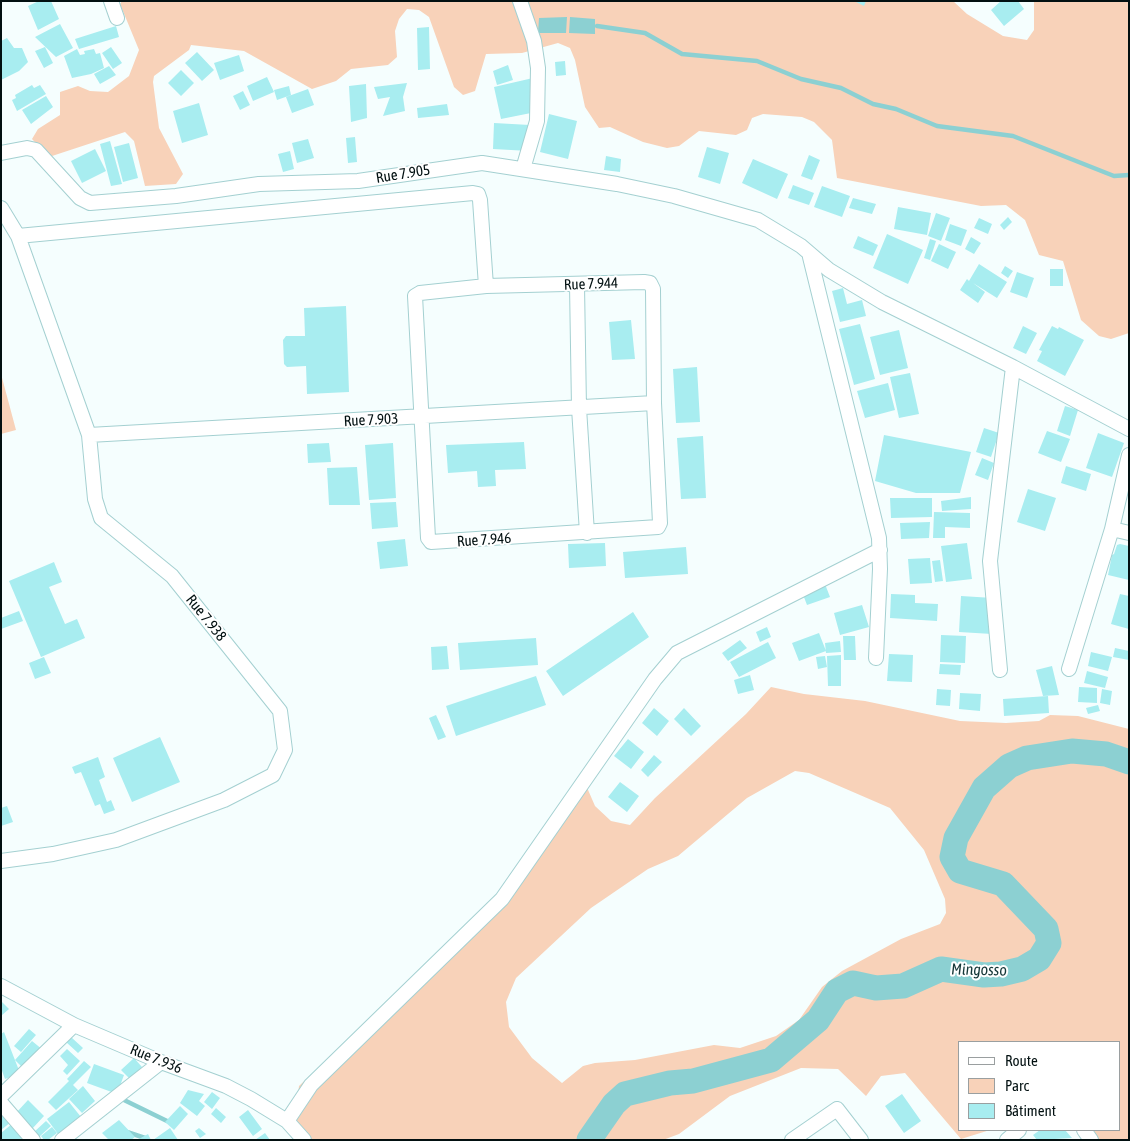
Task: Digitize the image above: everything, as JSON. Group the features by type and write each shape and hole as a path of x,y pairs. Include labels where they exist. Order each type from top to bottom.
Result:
{"street":[{"path":"111,1 118,18"},
{"path":"520,1 534,41 538,68 537,121 523,169"},
{"name":"Rue 7.905","path":"1,153 27,148 36,150 80,198 90,203 176,196 259,184 358,181 456,165 492,163 636,188 758,220 801,246 810,257 882,302 1013,367 1129,429"},
{"path":"18,236 473,193 478,194 480,200 486,286"},
{"name":"Rue 7.938","path":"1,208 18,236 89,435 95,499 101,518 172,576 280,711 285,750 274,775 224,800 116,840 1,861"},
{"path":"810,257 880,550 876,658"},
{"name":"Rue 7.944","path":"422,418 415,296 420,293 486,286 650,284 653,289 654,403 660,522"},
{"path":"576,285 579,408 587,533"},
{"path":"1000,670 990,561 991,536 1013,367"},
{"name":"Rue 7.903","path":"89,435 422,418 654,403"},
{"name":"Rue 7.946","path":"422,418 428,538 431,542 652,529 658,527 660,522"},
{"path":"1069,669 1112,529 1129,456"},
{"path":"1112,529 1129,533"},
{"path":"287,1121 311,1084 502,899 655,679 676,653 880,550"},
{"name":"Rue 7.936","path":"1,986 74,1025 161,1062 226,1086 287,1121 304,1140"},
{"path":"1,1096 74,1025"},
{"path":"62,1140 161,1062"},
{"path":"1,1103 33,1140"},
{"path":"792,1140 837,1109 861,1140"},
{"path":"1007,1140 1018,1131"}],"green space":[{"path":"122,1 953,1 967,14 1003,36 1027,40 1034,30 1034,1 1129,1 1129,333 1111,339 1099,336 1081,320 1063,261 1039,255 1025,220 1006,205 981,206 837,178 832,140 814,122 802,117 763,114 752,118 747,130 736,135 699,131 679,146 667,148 643,142 610,127 599,128 585,107 575,60 570,48 558,43 522,53 486,54 475,91 463,95 454,87 429,17 419,10 407,9 399,19 395,31 397,57 388,65 351,69 336,81 312,89 244,51 191,45 189,50 154,76 153,82 159,128 183,174 176,184 145,186 134,141 125,132 49,157 32,139 38,129 60,115 60,92 78,86 90,91 108,92 129,76 139,50 120,4"},
{"path":"1,374 16,430 1,434"},
{"path":"771,687 804,694 865,701 960,721 1006,723 1039,721 1050,715 1078,716 1129,729 1129,1140 1085,1140 1081,1131 1120,1131 1120,1041 958,1041 958,1131 987,1131 961,1139 905,1073 881,1076 866,1096 838,1069 801,1068 730,1096 679,1134 663,1140 292,1140 299,1086 490,906 582,776 595,806 611,821 630,825 655,798 746,714","holes":["795,771 809,773 890,808 924,850 945,899 946,913 940,924 901,939 842,971 822,987 799,1020 776,1036 740,1048 714,1045 635,1060 595,1063 583,1066 562,1083 532,1058 509,1027 506,1002 516,978 591,908 648,869 678,856 747,798"]}],"water":[{"path":"567,17 566,33 538,33 539,18"},
{"path":"570,17 595,19 595,34 569,33"}],"building":[{"path":"39,1 51,1 59,19 38,30 28,6"},
{"path":"854,1 866,1 864,6"},
{"path":"1001,1 1018,1 1024,9 1004,26 991,10"},
{"path":"60,24 73,48 56,57 35,37"},
{"path":"116,26 119,37 79,49 75,39"},
{"path":"429,27 430,69 418,70 417,28"},
{"path":"7,38 14,48 22,48 28,62 19,71 1,80 1,41"},
{"path":"45,47 53,63 44,68 35,51"},
{"path":"111,47 122,63 113,69 102,53"},
{"path":"77,49 80,55 85,54 84,51 94,49 96,54 100,53 104,68 91,74 72,78 64,56"},
{"path":"197,52 214,70 202,81 185,63"},
{"path":"239,55 244,71 220,80 214,63"},
{"path":"565,61 566,75 556,76 555,62"},
{"path":"508,65 513,80 497,85 493,71"},
{"path":"109,66 116,75 100,84 94,74"},
{"path":"181,70 194,83 181,96 168,83"},
{"path":"267,77 274,92 253,101 247,86"},
{"path":"533,78 541,111 501,119 494,87"},
{"path":"407,83 403,97 405,111 383,116 390,97 378,99 374,87"},
{"path":"366,84 367,118 351,122 349,86"},
{"path":"32,85 34,88 40,85 46,94 17,111 12,100 16,98 15,95"},
{"path":"289,86 291,95 277,100 274,90"},
{"path":"308,89 314,105 292,113 286,97"},
{"path":"243,91 250,105 240,110 233,96"},
{"path":"46,96 53,107 31,124 22,110"},
{"path":"199,103 208,135 182,143 173,111"},
{"path":"447,104 449,115 418,118 417,108"},
{"path":"549,114 577,121 568,159 540,152"},
{"path":"494,123 530,125 529,151 493,149"},
{"path":"355,137 357,162 348,163 346,138"},
{"path":"308,139 314,158 297,163 292,143"},
{"path":"110,141 122,184 111,186 100,144"},
{"path":"129,143 138,178 123,182 114,147"},
{"path":"707,147 729,153 720,184 698,177"},
{"path":"95,149 106,171 82,183 71,161"},
{"path":"290,151 294,169 283,172 278,154"},
{"path":"809,155 820,160 812,180 801,176"},
{"path":"606,156 621,159 620,172 604,170"},
{"path":"753,159 788,174 777,199 742,183"},
{"path":"793,185 814,193 809,205 788,198"},
{"path":"822,186 850,196 842,217 814,207"},
{"path":"853,198 876,204 872,214 849,208"},
{"path":"898,207 931,213 927,235 894,229"},
{"path":"936,213 950,218 941,241 928,236"},
{"path":"1008,217 1012,222 1004,230 1000,225"},
{"path":"979,218 992,224 988,234 974,228"},
{"path":"950,224 967,230 961,246 945,240"},
{"path":"887,234 923,250 908,284 873,268"},
{"path":"858,236 878,245 873,256 853,248"},
{"path":"971,237 981,243 974,254 965,249"},
{"path":"930,239 936,241 930,260 924,258"},
{"path":"939,244 956,252 948,269 931,261"},
{"path":"979,264 1007,282 997,298 973,283 985,292 978,303 960,290 967,279 969,281"},
{"path":"1005,266 1013,271 1008,278 1001,273"},
{"path":"1050,269 1063,269 1063,286 1050,286"},
{"path":"1017,272 1034,278 1027,298 1010,292"},
{"path":"843,288 847,304 862,300 866,316 840,322 832,291"},
{"path":"346,306 349,392 307,394 306,366 287,367 284,364 283,340 286,336 305,336 304,308"},
{"path":"631,320 635,359 612,360 609,322"},
{"path":"860,324 875,379 854,385 839,329"},
{"path":"1023,326 1037,333 1026,354 1013,348"},
{"path":"1052,326 1058,329 1059,327 1084,340 1065,376 1037,361 1042,351 1039,350"},
{"path":"899,330 908,368 880,375 870,337"},
{"path":"697,367 700,422 676,423 673,369"},
{"path":"910,373 919,414 899,418 890,377"},
{"path":"888,383 895,410 865,418 857,391"},
{"path":"1065,406 1078,410 1070,436 1057,431"},
{"path":"984,428 999,433 991,457 976,452"},
{"path":"1047,431 1070,439 1061,462 1038,453"},
{"path":"1098,433 1124,443 1112,477 1086,468"},
{"path":"884,435 971,452 960,493 916,493 875,481"},
{"path":"703,436 706,498 681,499 677,438"},
{"path":"524,442 526,469 495,470 496,486 478,487 477,471 448,473 446,445"},
{"path":"329,443 331,462 308,463 307,444"},
{"path":"393,443 396,498 369,500 365,445"},
{"path":"982,458 994,463 988,480 975,475"},
{"path":"1066,466 1091,474 1086,491 1061,483"},
{"path":"357,467 360,505 329,505 327,468"},
{"path":"1028,489 1056,498 1045,531 1017,522"},
{"path":"971,497 971,509 942,511 941,501"},
{"path":"890,498 932,498 932,517 891,518"},
{"path":"396,502 398,527 372,529 370,503"},
{"path":"934,512 970,513 970,528 945,527 945,538 933,538"},
{"path":"930,522 929,538 901,539 900,523"},
{"path":"405,539 408,566 380,569 377,542"},
{"path":"605,543 606,566 569,568 568,544"},
{"path":"967,543 972,579 946,582 941,546"},
{"path":"1117,545 1129,546 1129,580 1108,575 1112,555"},
{"path":"686,547 688,574 625,578 623,552"},
{"path":"930,558 932,583 910,584 908,559"},
{"path":"940,560 943,581 935,582 932,561"},
{"path":"54,562 62,582 49,587 65,624 77,619 85,638 41,657 9,581"},
{"path":"825,584 830,597 807,605 802,592"},
{"path":"891,594 915,595 915,603 938,604 937,621 890,618"},
{"path":"1120,594 1129,596 1129,629 1111,624"},
{"path":"961,596 993,598 992,634 959,632"},
{"path":"862,605 869,627 840,635 834,613"},
{"path":"19,611 23,621 1,629 1,618"},
{"path":"633,612 649,637 563,696 546,671"},
{"path":"767,627 771,637 760,642 756,632"},
{"path":"819,633 826,651 799,661 792,643"},
{"path":"941,635 966,636 965,663 940,662"},
{"path":"843,636 855,636 856,660 844,660"},
{"path":"536,638 538,665 460,670 458,643"},
{"path":"740,640 747,648 728,661 722,653"},
{"path":"840,641 841,652 826,653 825,643"},
{"path":"768,642 776,658 739,677 730,662"},
{"path":"447,646 449,669 432,670 431,647"},
{"path":"1115,648 1129,651 1129,660 1113,657"},
{"path":"1091,652 1112,657 1108,671 1088,666"},
{"path":"889,654 913,655 912,682 887,681"},
{"path":"841,655 841,686 828,686 827,656"},
{"path":"825,656 827,667 818,669 816,657"},
{"path":"44,657 51,673 35,679 29,663"},
{"path":"940,664 961,665 960,675 939,674"},
{"path":"1052,666 1059,695 1043,696 1036,670"},
{"path":"1087,671 1108,677 1105,688 1084,683"},
{"path":"750,675 754,690 738,694 734,680"},
{"path":"536,676 546,705 456,736 446,706"},
{"path":"1079,687 1097,688 1097,703 1078,702"},
{"path":"937,689 951,690 950,706 936,705"},
{"path":"1102,689 1112,691 1110,705 1100,703"},
{"path":"960,693 981,694 980,711 959,709"},
{"path":"1048,696 1049,713 1004,716 1003,699"},
{"path":"1098,705 1100,711 1088,714 1086,708"},
{"path":"654,708 669,721 657,736 642,723"},
{"path":"684,708 701,726 691,736 674,719"},
{"path":"436,715 446,737 438,740 429,718"},
{"path":"160,737 180,782 132,802 113,758"},
{"path":"628,739 644,752 631,769 614,756"},
{"path":"654,755 662,762 648,777 641,770"},
{"path":"98,757 105,777 99,780 107,802 111,800 115,810 104,814 100,804 95,806 81,772 75,774 72,767"},
{"path":"620,782 639,796 627,812 608,797"},
{"path":"7,806 13,822 1,826 1,808"},
{"path":"1,1001 9,1009 1,1016"},
{"path":"29,1029 36,1035 21,1052 14,1046"},
{"path":"4,1032 20,1073 5,1079 1,1068 1,1034"},
{"path":"71,1037 83,1048 78,1053 66,1042"},
{"path":"32,1041 43,1050 25,1070 15,1060"},
{"path":"67,1049 80,1061 67,1075 63,1071 68,1065 60,1056"},
{"path":"134,1058 142,1067 130,1079 121,1070"},
{"path":"84,1061 91,1067 73,1085 78,1090 56,1110 48,1102 69,1081 67,1079"},
{"path":"94,1064 124,1075 117,1094 87,1083"},
{"path":"83,1086 95,1101 82,1113 69,1099"},
{"path":"188,1090 204,1094 199,1101 205,1106 197,1116 180,1103"},
{"path":"212,1092 220,1098 212,1109 204,1102"},
{"path":"902,1094 921,1121 904,1133 885,1106"},
{"path":"28,1100 44,1116 32,1129 16,1113"},
{"path":"69,1102 81,1117 58,1134 47,1119"},
{"path":"180,1106 188,1114 174,1130 165,1122"},
{"path":"216,1108 226,1117 221,1123 211,1114"},
{"path":"1,1110 11,1122 1,1130"},
{"path":"248,1110 262,1129 253,1136 239,1117"},
{"path":"119,1120 135,1137 131,1140 109,1140 102,1133"},
{"path":"46,1121 51,1126 39,1137 34,1132"},
{"path":"12,1124 22,1138 19,1140 1,1140 1,1133"},
{"path":"52,1127 57,1133 48,1140 44,1140 41,1136"},
{"path":"170,1128 178,1140 153,1140"},
{"path":"199,1128 206,1134 200,1138 195,1131"},
{"path":"1039,1131 1066,1131 1072,1138 1037,1140 1033,1135"},
{"path":"265,1133 270,1140 255,1140"},
{"path":"148,1134 151,1140 137,1140"}],"waterway":[{"path":"597,26 645,33 682,54 757,61 801,79 841,88 873,104 896,109 937,126 1013,136 1114,176 1129,175"},
{"name":"Mingosso","path":"589,1140 614,1104 625,1094 670,1083 693,1081 771,1060 818,1020 837,991 853,983 876,988 903,986 941,969 984,975 1001,974 1022,969 1039,959 1049,943 1046,929 1003,884 960,871 952,857 956,838 984,788 1009,766 1027,758 1072,751 1106,754 1129,762"},
{"path":"124,1100 167,1121"},
{"path":"127,1132 145,1138"}]}
